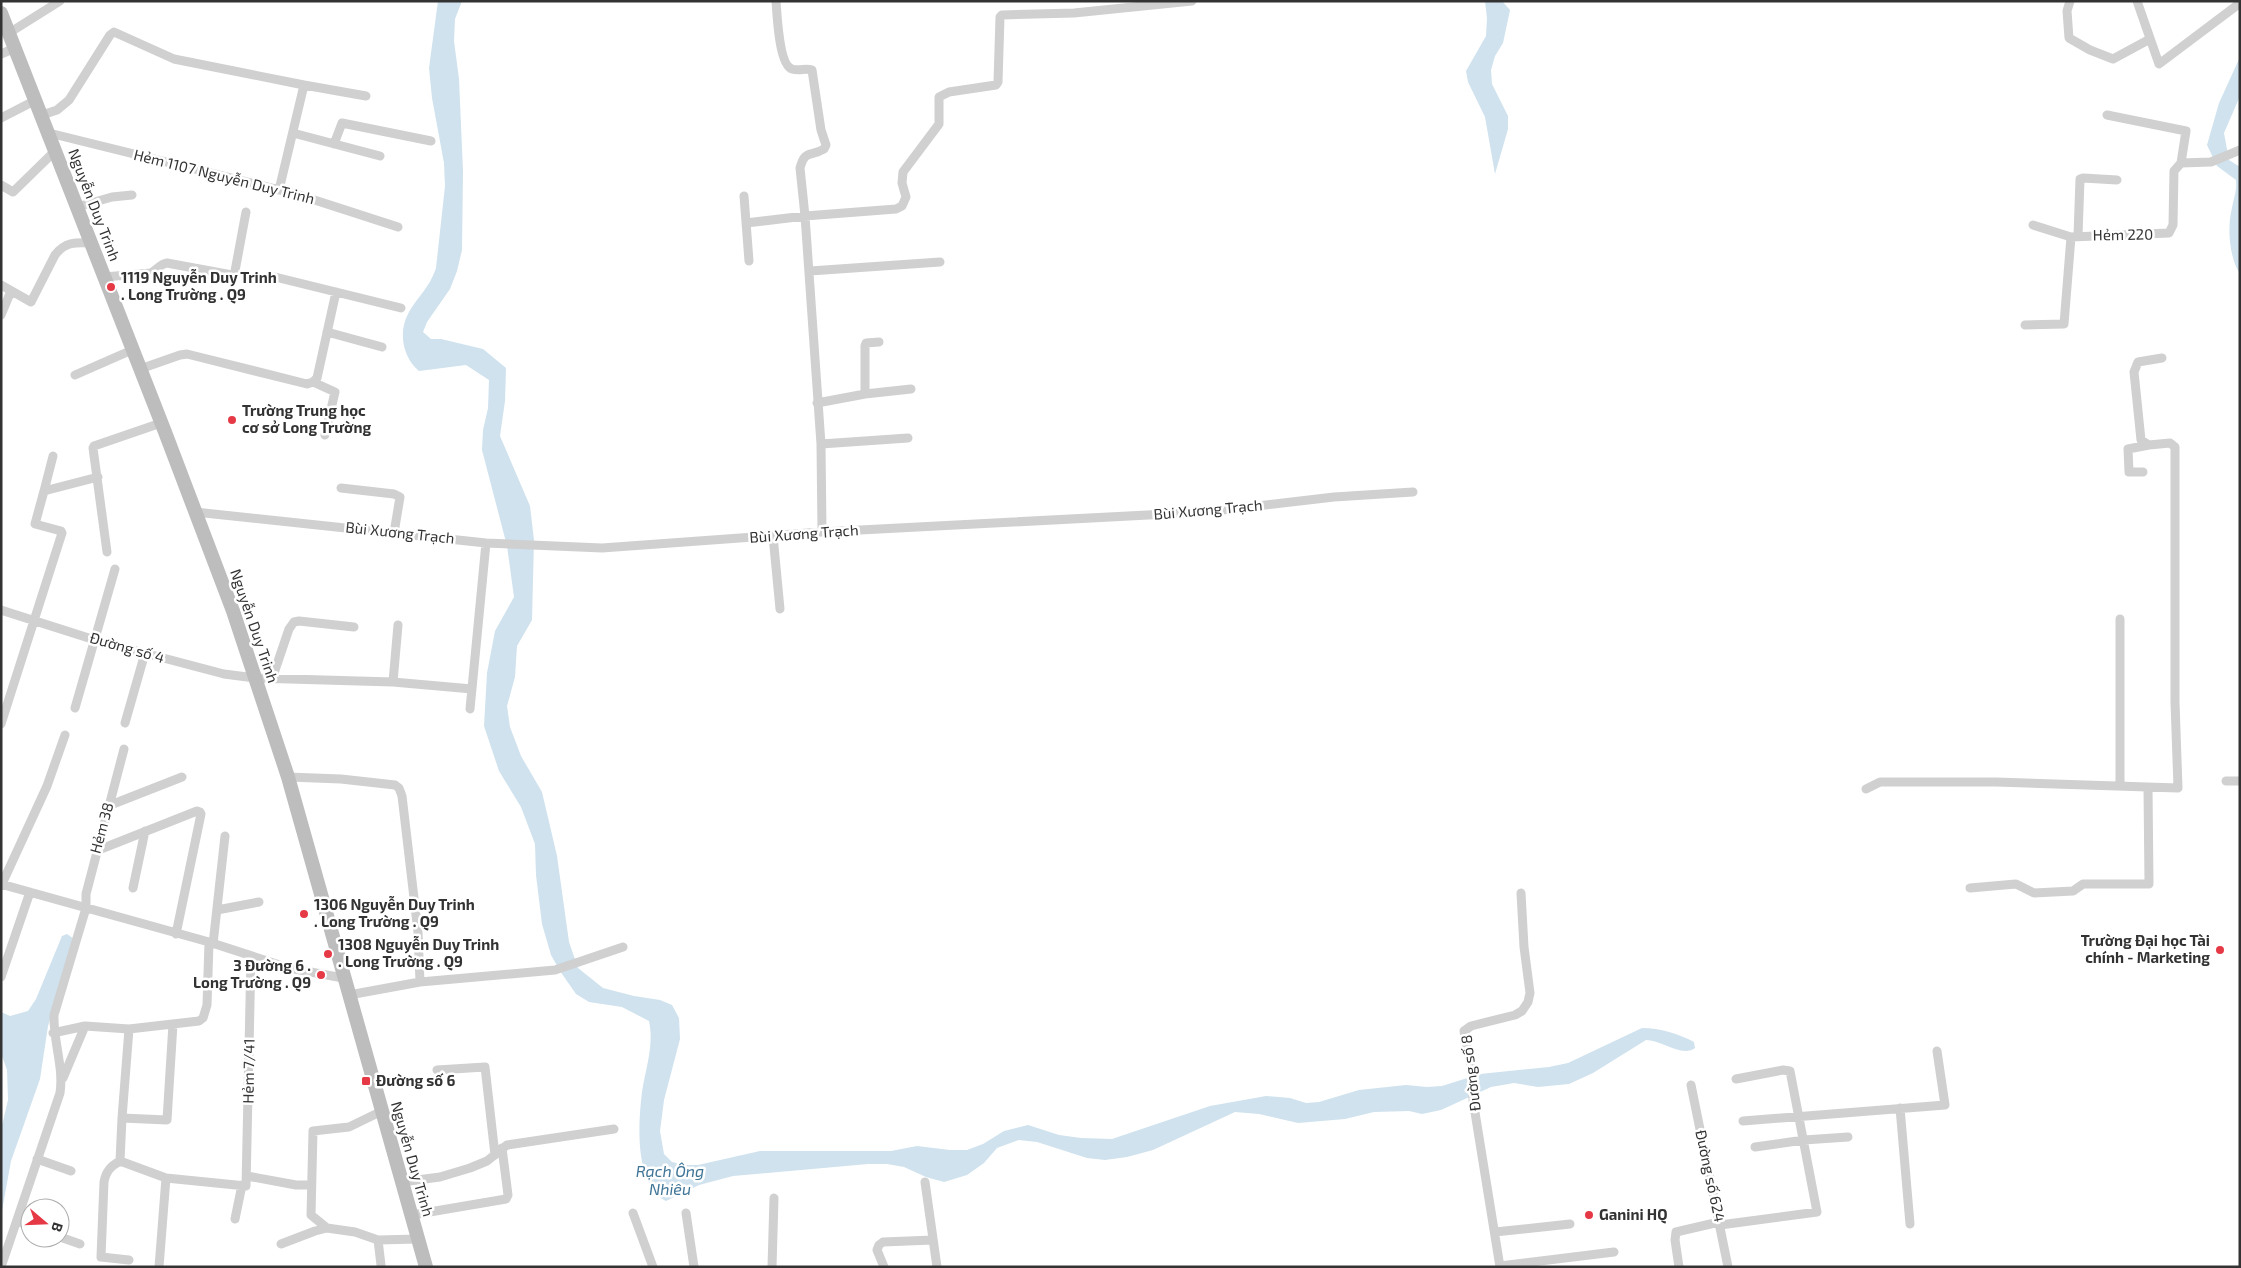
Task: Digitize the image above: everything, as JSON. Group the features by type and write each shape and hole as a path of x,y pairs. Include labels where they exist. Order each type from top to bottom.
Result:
{"main road":[{"name":"Nguyễn Duy Trinh","path":"1,13 56,150 195,512 255,678 288,776 343,978 426,1267"}],"street":[{"path":"9,33 60,1"},
{"path":"776,1 781,49 786,64 792,69 812,70 821,130 826,145 821,151 810,153 802,160 800,168 810,272 821,444 822,532"},
{"path":"746,223 896,209 902,206 906,196 902,183 903,172 939,124 939,97 948,92 996,85 998,30 1002,15 1074,13 1192,1"},
{"path":"2070,1 2067,11 2069,38 2090,50 2113,59 2150,39"},
{"path":"2137,1 2159,64 2240,3"},
{"path":"42,115 57,110 69,100 112,34 118,34 174,59 366,96"},
{"path":"1,54 14,48"},
{"path":"280,190 304,85"},
{"path":"1,118 36,100"},
{"path":"2107,115 2186,131 2181,162 2211,162 2236,153"},
{"path":"334,144 342,123 432,141"},
{"name":"Hẻm 1107 Nguyễn Duy Trinh","path":"49,133 280,190 398,227"},
{"path":"293,133 380,156"},
{"path":"1,185 13,192 56,150"},
{"name":"Hẻm 220","path":"2033,225 2074,236 2169,233 2173,225 2174,171 2181,162"},
{"path":"2025,325 2064,324 2080,179 2117,180"},
{"path":"77,207 112,197 132,195"},
{"path":"744,196 749,261"},
{"path":"104,277 151,273 156,271 162,264 167,263 232,276 235,271 246,212"},
{"path":"1,286 31,302 60,248 66,244 76,242 91,244"},
{"path":"810,272 940,262"},
{"path":"275,277 401,308"},
{"path":"1,315 11,290"},
{"path":"140,369 187,354 307,384 313,382 317,378 336,292"},
{"path":"327,332 382,347"},
{"path":"865,394 865,346 866,343 879,342"},
{"path":"75,375 132,350"},
{"path":"2149,446 2141,440 2134,372 2138,362 2162,358"},
{"path":"313,382 335,392 326,436"},
{"path":"818,402 911,389"},
{"path":"107,552 93,448 94,446 161,423"},
{"path":"821,444 908,438"},
{"path":"1866,789 1880,782 2120,785 2148,788 2178,788 2175,702 2175,447 2170,443 2128,449 2128,471 2144,472"},
{"path":"1,724 62,533 35,524 53,456"},
{"path":"44,491 98,477"},
{"path":"341,488 400,496 394,533"},
{"name":"Bùi Xương Trạch","path":"195,512 486,542 602,548 822,532 1196,512 1334,497 1413,492"},
{"path":"773,536 780,609"},
{"path":"470,708 486,542"},
{"path":"75,708 115,569"},
{"name":"Đường số 4","path":"1,610 95,640 211,672 255,678 393,682 472,689"},
{"path":"2120,619 2120,785"},
{"path":"272,678 289,629 294,622 354,627"},
{"path":"393,682 398,625"},
{"path":"125,723 145,653"},
{"path":"65,735 47,786 1,885 211,943 289,968 343,978"},
{"name":"Hẻm 38","path":"62,1080 53,1033 54,1015 86,908 86,894 96,851 124,748"},
{"path":"288,776 341,779 399,788 402,796 418,932 420,982"},
{"path":"108,806 182,777"},
{"path":"2226,781 2240,781"},
{"path":"1970,888 2016,884 2034,893 2073,891 2083,884 2149,884 2148,788"},
{"path":"96,851 197,811 201,814 176,934"},
{"path":"133,888 145,831"},
{"path":"53,1033 85,1026 129,1030 199,1021 204,1018 207,1005 211,943 217,910 225,836"},
{"path":"1,977 30,892"},
{"name":"Đường số 8","path":"1500,1266 1473,1100 1472,1072 1464,1034 1465,1028 1516,1015 1528,1002 1530,992 1524,947 1521,893"},
{"path":"217,910 259,902"},
{"path":"348,994 420,982 552,970 623,947"},
{"name":"Hẻm 7/41","path":"235,1219 245,1182 251,956"},
{"path":"122,1118 167,1120 173,1024"},
{"path":"2,1267 60,1092 62,1080 85,1026"},
{"path":"120,1161 129,1030"},
{"path":"1743,1121 1799,1115 1945,1105 1937,1051"},
{"path":"412,1215 506,1199 508,1195 498,1152 485,1067 437,1070"},
{"path":"1679,1267 1675,1240 1676,1232 1720,1223 1817,1212 1790,1071 1782,1070 1736,1079"},
{"name":"Đường số 624","path":"1691,1085 1728,1267"},
{"path":"1900,1108 1910,1224"},
{"path":"327,1228 311,1215 313,1131 349,1128 382,1112"},
{"path":"402,1182 440,1177 470,1168 507,1145 614,1129"},
{"path":"1755,1147 1804,1140 1848,1137"},
{"path":"37,1160 71,1171"},
{"path":"129,1260 101,1257 104,1182 111,1166 120,1161 166,1178 311,1185"},
{"path":"159,1267 166,1178"},
{"path":"925,1182 937,1267"},
{"path":"772,1267 774,1198"},
{"path":"686,1212 694,1267"},
{"path":"633,1213 653,1267"},
{"path":"1495,1232 1570,1224"},
{"path":"281,1244 327,1228 354,1232 378,1240 418,1239"},
{"path":"70,1240 80,1244"},
{"path":"378,1240 381,1265"},
{"path":"884,1267 877,1250 878,1245 883,1242 933,1240"},
{"path":"1500,1266 1614,1252"}],"water":[{"name":"Rạch Ông Nhiêu","path":"438,1 462,1 455,19 454,41 459,79 463,171 462,250 450,289 427,322 423,332 431,339 441,339 483,349 506,368 505,401 500,436 530,506 534,540 532,620 517,646 515,677 507,706 510,727 521,756 542,792 557,856 569,942 578,968 603,988 660,1000 672,1005 679,1018 680,1039 664,1100 660,1131 664,1154 672,1162 684,1165 698,1165 760,1151 891,1151 917,1146 967,1150 983,1144 1004,1131 1028,1125 1059,1135 1112,1139 1210,1106 1266,1096 1290,1098 1306,1103 1319,1102 1359,1090 1406,1085 1442,1086 1480,1074 1549,1067 1568,1063 1642,1028 1662,1030 1682,1036 1694,1042 1695,1048 1690,1051 1684,1051 1646,1040 1593,1073 1569,1084 1538,1087 1514,1083 1491,1087 1441,1110 1422,1114 1409,1111 1374,1112 1345,1119 1298,1123 1259,1114 1235,1112 1153,1150 1127,1157 1105,1160 1087,1158 1037,1142 1019,1140 997,1148 984,1163 967,1175 944,1182 926,1177 904,1167 887,1164 868,1164 733,1176 699,1185 666,1201 656,1194 644,1170 639,1127 642,1091 651,1042 649,1021 622,1007 589,1002 576,994 551,955 542,924 536,875 535,844 521,807 499,771 484,726 487,673 495,631 514,597 507,546 482,450 483,430 488,408 489,380 466,365 419,371 409,359 404,345 403,329 405,321 430,282 436,268 445,186 444,163 432,98 429,68"},
{"path":"1485,1 1502,1 1510,10 1503,43 1495,56 1491,70 1492,84 1508,116 1508,129 1495,174 1485,117 1468,82 1466,71 1486,36 1487,18"},
{"path":"2240,57 2240,96 2224,133 2229,160 2240,167 2240,274 2233,259 2229,233 2236,180 2217,166 2207,145 2219,103"},
{"path":"67,934 74,939 48,1026 40,1079 11,1161 1,1216 1,1130 8,1100 7,1070 1,1053 1,1012 10,1016 28,1011 36,999 62,936"}],"place":[{"name":"1119 Nguyễn Duy Trinh . Long Trường . Q9","path":"111,287"},
{"name":"Trường Trung học cơ sở Long Trường","path":"232,420"},
{"name":"1306 Nguyễn Duy Trinh . Long Trường . Q9","path":"304,914"},
{"name":"Trường Đại học Tài chính - Marketing","path":"2220,950"},
{"name":"1308 Nguyễn Duy Trinh . Long Trường . Q9","path":"328,954"},
{"name":"3 Đường 6 . Long Trường . Q9","path":"321,975"},
{"name":"Đường số 6","path":"366,1081"},
{"name":"Ganini HQ","path":"1589,1215"}]}
